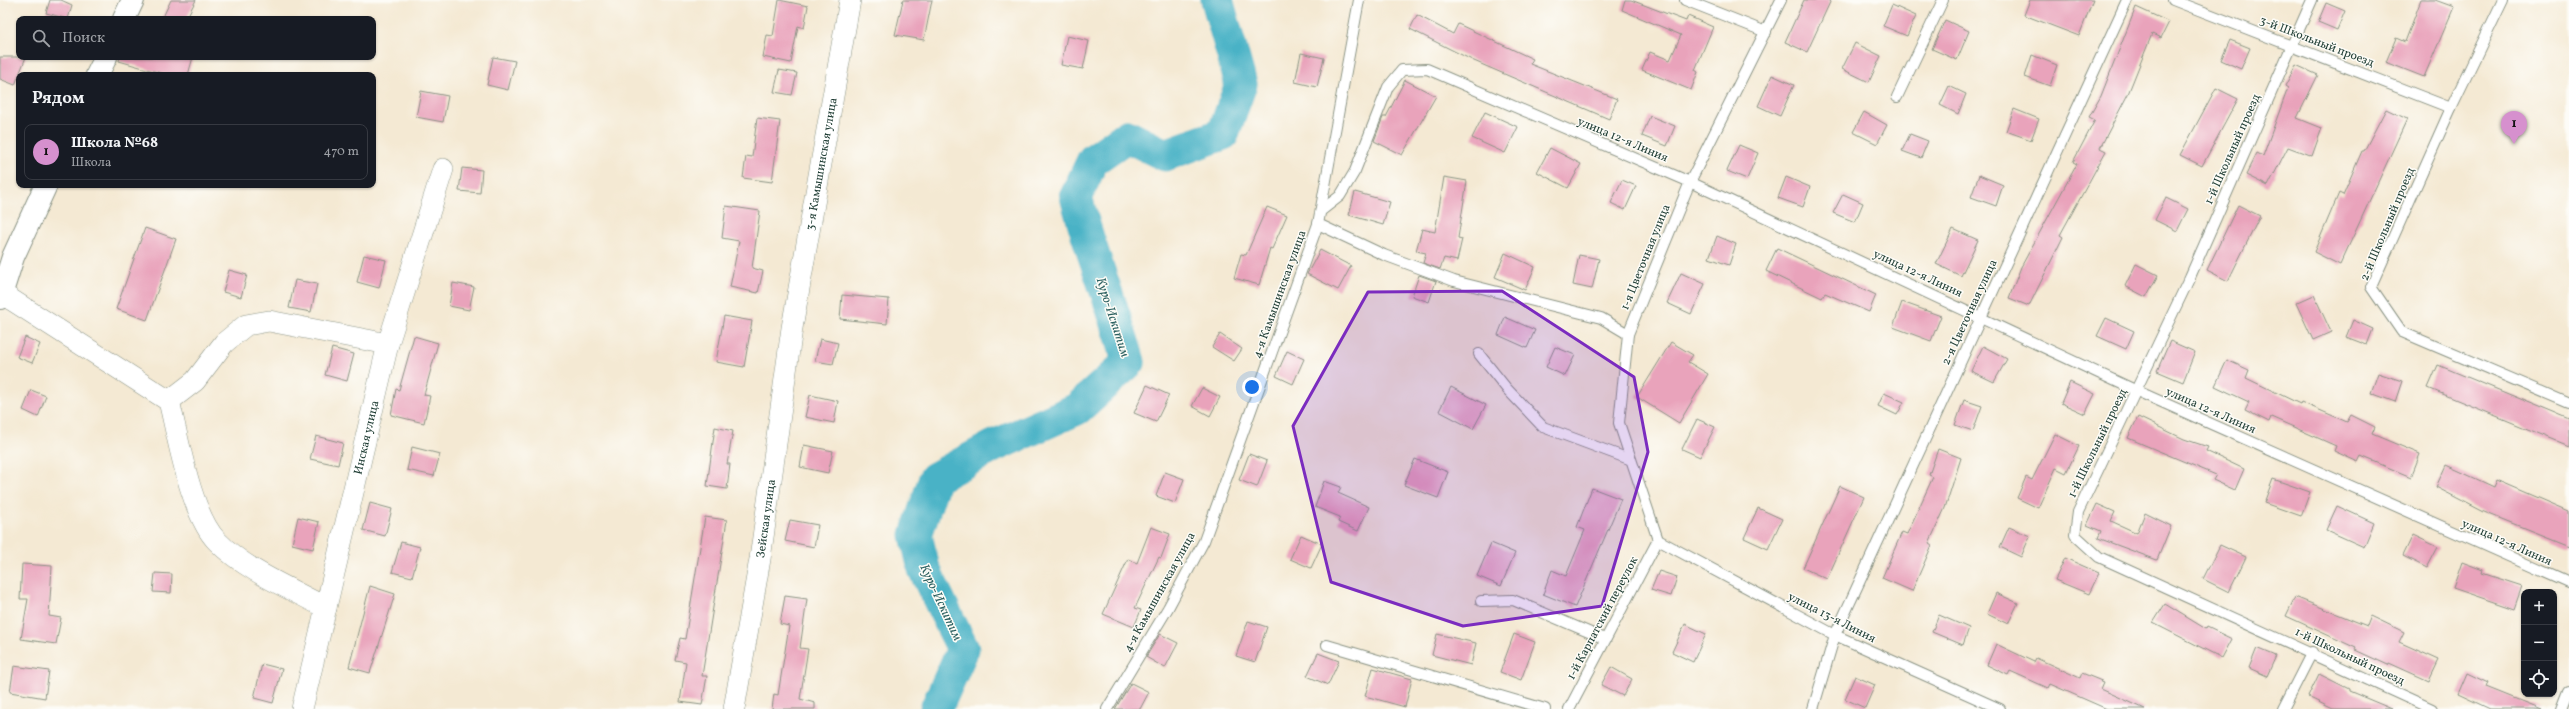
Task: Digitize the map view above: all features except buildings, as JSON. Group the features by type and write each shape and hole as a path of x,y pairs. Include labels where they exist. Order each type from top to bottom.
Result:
{"main road":[{"path":"125,16 133,0"},
{"path":"99,72 105,60"},
{"path":"1,296 7,255 44,188"}],"street":[{"name":"3-я Камышинская улица","path":"792,328 850,0"},
{"name":"Инская улица","path":"302,709 388,344 443,169"},
{"path":"1,296 169,401 198,510 216,541 248,565 326,608"},
{"path":"169,401 195,381 224,343 246,325 269,321 388,344"},
{"name":"Зейская улица","path":"734,709 760,559 792,328"}],"lane":[{"name":"4-я Камышинская улица","path":"1107,709 1168,608 1204,541 1318,224 1322,210 1359,0"},
{"path":"1685,0 1766,32"},
{"name":"1-я Цветочная улица","path":"1658,540 1619,423 1628,334 1690,182 1781,0"},
{"path":"1897,97 1943,0"},
{"name":"2-я Цветочная улица","path":"1813,709 1835,636 2127,0"},
{"name":"3-й Школьный проезд","path":"2173,0 2451,108"},
{"name":"1-й Школьный проезд","path":"2312,0 2190,277 2137,391 2078,512 2075,535 2099,557 2312,652 2432,709"},
{"name":"2-й Школьный проезд","path":"2503,0 2451,108 2371,287 2402,332 2569,403"},
{"name":"улица 12-я Линия","path":"1322,210 1340,196 1355,171 1388,87 1402,70 1427,69 1690,182 2137,391 2569,583"},
{"path":"1318,224 1384,255 1454,281 1601,318 1628,334"},
{"path":"1479,354 1507,389 1543,427 1630,458"},
{"name":"улица 13-я Линия","path":"1658,540 1835,636 2000,709"},
{"name":"1-й Карпатский переулок","path":"1569,709 1658,540"},
{"path":"1481,601 1513,600 1605,639"},
{"path":"1327,645 1545,709"},
{"path":"2283,709 2312,652"},
{"path":"2562,709 2569,691"}],"highlighted area":[{"path":"1502,291 1634,377 1648,452 1602,606 1463,626 1331,582 1293,426 1368,292"}],"waterway":[{"name":"Куро-Искитим","path":"936,709 963,649 924,569 916,535 935,478 994,446 1077,409 1129,362 1088,238 1076,196 1093,160 1127,136 1165,155 1223,134 1241,84 1217,0"}],"place":[{"name":"Школа №68","path":"2514,144"}]}
